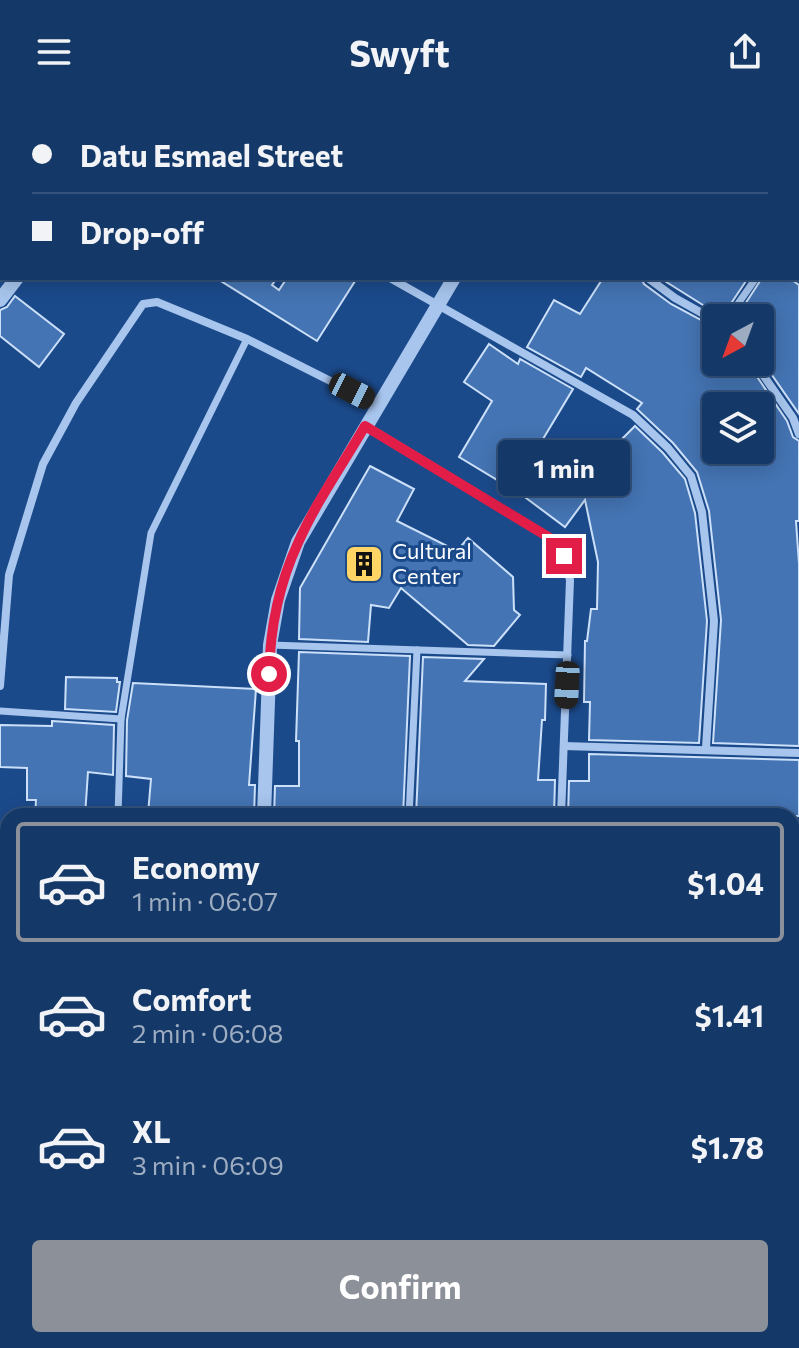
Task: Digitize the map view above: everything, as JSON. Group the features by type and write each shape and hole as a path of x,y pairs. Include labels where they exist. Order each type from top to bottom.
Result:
{"street":[{"path":"0,300 15,280"},
{"path":"393,280 633,415 668,448 691,476 702,512 714,621 706,748"},
{"path":"264,808 270,645 278,600 298,542 453,280"},
{"path":"651,280 702,313"},
{"path":"738,304 755,280"},
{"path":"0,686 9,575 43,464 76,403 138,309 147,302 157,302 247,339 378,405"},
{"path":"118,808 121,719 151,533 247,339"},
{"path":"764,376 793,418 799,434"},
{"path":"365,426 550,538 564,556 570,580 561,808"},
{"path":"270,645 568,655"},
{"path":"409,808 417,650"},
{"path":"0,711 121,719"},
{"path":"564,746 799,753"}],"building":[{"path":"219,280 276,280 272,285 279,290 286,280 356,280 317,341"},
{"path":"602,280 642,280 671,304 702,321 702,376 756,376 767,392 702,392 702,464 774,464 774,402 793,437 799,441 799,521 796,521 799,564 799,746 713,743 721,620 709,511 697,472 673,443 637,409 642,403 586,368 581,377 527,347 554,300 580,314"},
{"path":"663,280 747,280 731,304 702,304"},
{"path":"761,280 792,280 799,285 799,414 773,376 774,304 745,304"},
{"path":"15,296 64,334 39,367 0,336 0,310 7,307"},
{"path":"489,344 518,364 520,359 573,389 543,439 588,473 635,426 685,479 695,513 707,621 699,743 589,740 590,702 584,702 585,641 591,609 597,609 598,562 585,500 565,527 522,495 459,457 492,401 464,382"},
{"path":"370,466 414,489 397,521 457,551 468,538 513,577 514,610 520,615 494,646 468,645 401,588 389,608 371,605 368,642 299,639 300,588"},
{"path":"299,652 410,656 403,808 274,808 275,786 299,786 299,741 296,741"},
{"path":"423,657 484,659 465,681 546,684 538,780 555,780 554,808 416,808"},
{"path":"66,677 117,678 120,682 116,712 65,709"},
{"path":"133,683 256,689 249,785 255,785 254,808 149,808 151,779 126,776 127,720"},
{"path":"52,721 114,725 113,775 88,772 86,808 36,808 36,800 27,800 27,768 0,767 0,725 52,726"},
{"path":"589,754 799,760 799,808 568,808 569,781 589,781"}],"place":[{"name":"Cultural Center","path":"364,564"}],"route":[{"path":"269,674 270,645 278,600 298,542 365,426 550,538 564,556"}]}
